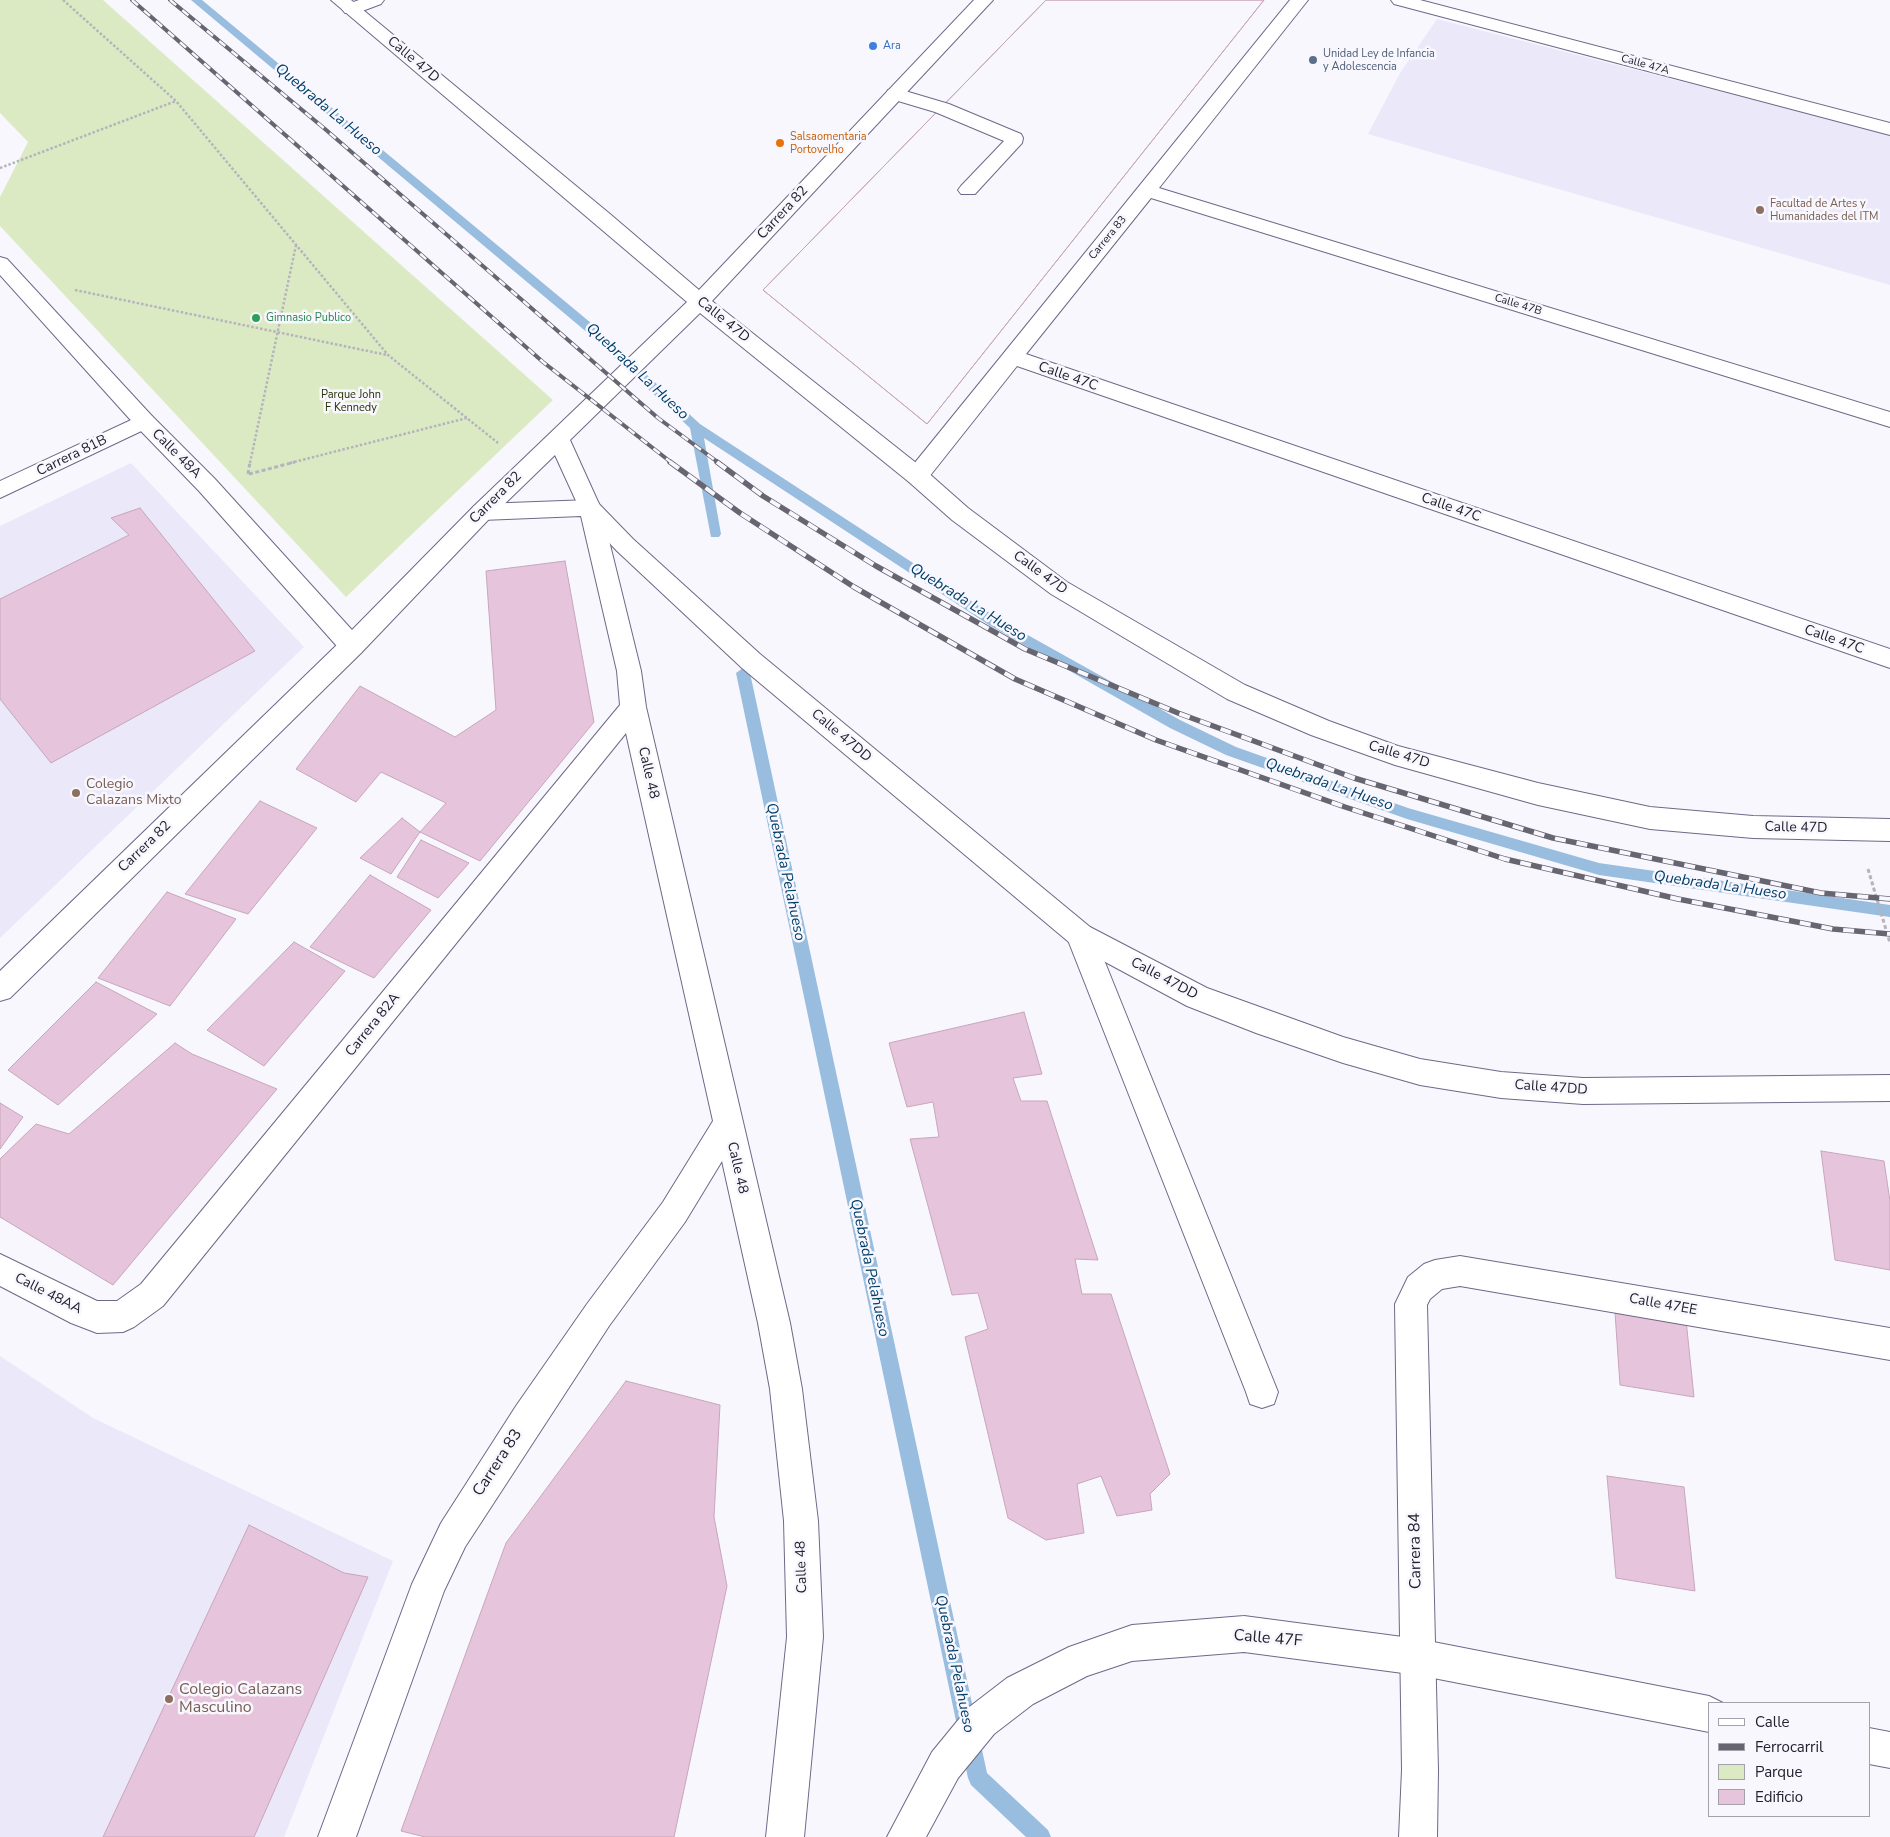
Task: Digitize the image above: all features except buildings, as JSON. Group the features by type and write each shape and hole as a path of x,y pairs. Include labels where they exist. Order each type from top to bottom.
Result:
{"street":[{"path":"346,5 375,0"},
{"name":"Carrera 82","path":"0,989 352,646 482,512 700,301 984,0"},
{"name":"Carrera 83","path":"917,476 1299,0"},
{"name":"Calle 47A","path":"1400,0 1890,129"},
{"name":"Calle 47D","path":"346,5 700,301 917,476 960,514 1059,588 1153,645 1236,692 1320,728 1395,755 1538,794 1650,818 1753,827 1890,830"},
{"path":"895,94 942,108 1014,138 1013,143 968,190"},
{"name":"Calle 47B","path":"1146,190 1890,420"},
{"name":"Calle 48A","path":"6,270 144,421 207,485 352,646"},
{"name":"Calle 47C","path":"1012,358 1890,659"},
{"name":"Carrera 81B","path":"0,490 144,421"},
{"name":"Calle 47DD","path":"558,438 590,508 625,545 751,661 1080,935 1197,997 1266,1024 1343,1050 1420,1072 1501,1085 1583,1092 1890,1088"},
{"path":"482,512 590,508"},
{"name":"Calle 48","path":"590,508 629,670 633,707 727,1125 774,1323 786,1389 801,1521 805,1637 785,1837"},
{"name":"Carrera 82A","path":"97,1317 123,1316 152,1295 633,707"},
{"path":"1080,935 1262,1392"},
{"name":"Carrera 83","path":"337,1837 429,1584 453,1535 598,1314 674,1212 727,1125"},
{"name":"Calle 48AA","path":"0,1269 82,1312 97,1317"},
{"name":"Calle 47EE","path":"1435,1275 1460,1271 1890,1344"},
{"name":"Carrera 84","path":"1418,1837 1420,1770 1411,1304 1419,1288 1435,1275"},
{"name":"Calle 47F","path":"906,1837 945,1765 982,1721 1020,1691 1039,1680 1082,1660 1132,1643 1244,1634 1418,1656 1708,1714"},
{"path":"1870,1746 1890,1750"}],"path":[{"path":"63,0 176,101 388,355 528,467"},
{"path":"0,168 176,101"},
{"path":"248,474 296,245"},
{"path":"6,270 278,333 388,355"},
{"path":"207,485 466,418"},
{"path":"1868,868 1890,943"}],"shaded area":[{"name":"Facultad de Artes y Humanidades del ITM","path":"1437,19 1890,135 1890,285 1368,134 1400,73"},
{"name":"Colegio Calazans Mixto","path":"131,463 304,647 0,938 0,526"},
{"name":"Colegio Calazans Masculino","path":"0,1356 93,1418 393,1561 284,1837 0,1837"}],"green space":[{"name":"Parque John F Kennedy","path":"0,0 103,0 553,400 346,597 0,226 0,197 28,142 0,113"}],"waterway":[{"name":"Quebrada La Hueso","path":"196,0 587,326 696,427"},
{"name":"Quebrada La Hueso","path":"696,427 994,622 1175,724 1231,751 1407,813 1599,869 1890,911"},
{"name":"Quebrada Pelahueso","path":"696,427 715,534"},
{"name":"Quebrada Pelahueso","path":"743,673 978,1778 1041,1837"}],"railway":[{"path":"132,0 543,362 672,463"},
{"path":"170,0 325,129 658,418 719,463"},
{"path":"670,462 740,513 854,587 1015,679 1156,740 1345,807 1505,859 1678,899 1833,929 1890,934"},
{"path":"717,462 763,496 876,566 1025,649 1178,713 1354,778 1553,838 1821,893 1890,899"}],"place":[{"name":"Ara","path":"873,46"},
{"name":"Unidad Ley de Infancia y Adolescencia","path":"1313,60"},
{"name":"Salsaomentaria Portovelho","path":"780,143"},
{"name":"Facultad de Artes y Humanidades del ITM","path":"1760,210"},
{"name":"Gimnasio Publico","path":"256,318"},
{"name":"Colegio Calazans Mixto","path":"76,793"},
{"name":"Colegio Calazans Masculino","path":"169,1699"}]}
